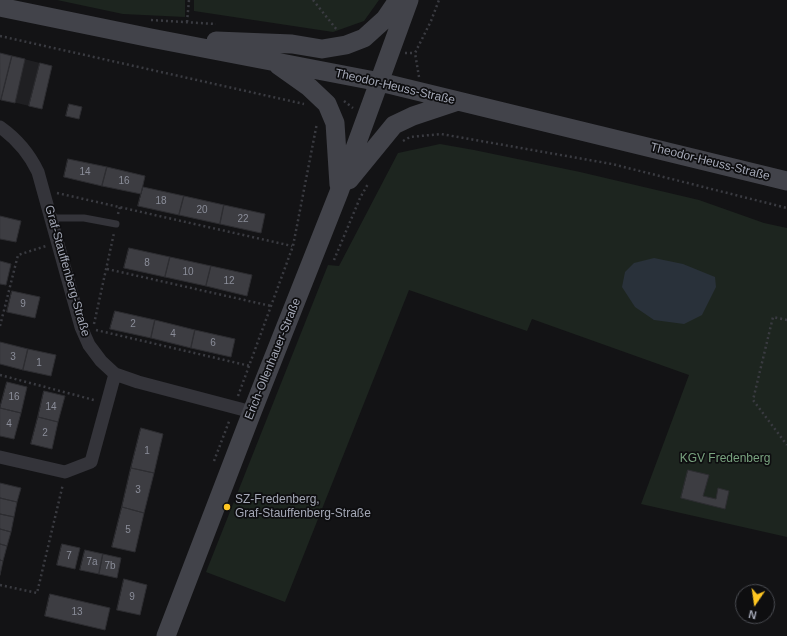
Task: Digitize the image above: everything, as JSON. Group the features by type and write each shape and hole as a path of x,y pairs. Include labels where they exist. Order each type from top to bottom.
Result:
{"street":[{"path":"151,38 292,44 322,49 346,45 364,38 385,19 398,0"},
{"name":"Erich-Ollenhauer-Straße","path":"166,636 243,409 339,192 409,0"},
{"name":"Theodor-Heuss-Straße","path":"0,7 380,82 787,181"},
{"path":"272,61 309,87 326,104 335,123 339,192"},
{"path":"339,192 394,125 413,116 458,101"},
{"name":"Graf-Stauffenberg-Straße","path":"0,127 11,135 22,147 38,172 81,327 89,345 101,361 115,374 138,382 243,409"},
{"path":"0,456 65,472 91,462 115,374"}],"lane":[{"path":"51,218 84,218 116,224"}],"path":[{"path":"188,22 189,0"},
{"path":"313,0 342,36"},
{"path":"415,53 431,21 439,0"},
{"path":"145,19 218,24"},
{"path":"0,36 304,104"},
{"path":"243,409 250,366 293,246 317,123"},
{"path":"399,143 410,137 441,134 612,164 787,208"},
{"path":"334,260 360,198 370,180"},
{"path":"43,190 293,246"},
{"path":"120,207 93,329 250,366"},
{"path":"0,326 18,254 58,242"},
{"path":"106,269 271,306"},
{"path":"787,320 773,317 753,400 787,445"},
{"path":"0,376 107,403"},
{"path":"0,585 37,593 65,472"}],"shaded area":[{"path":"0,53 52,66 42,109 0,99"},
{"path":"654,258 683,264 715,277 716,287 702,315 684,324 654,320 635,307 622,287 625,272 634,263"}],"green space":[{"path":"57,0 185,0 185,17 123,14"},
{"path":"194,0 379,0 364,21 333,32 194,11"},
{"name":"KGV Fredenberg","path":"440,144 580,172 699,200 764,223 787,228 787,537 641,504 689,375 532,319 527,331 409,290 285,602 206,572 328,265 339,266 398,153"}],"building":[{"path":"0,53 12,56 1,100 0,99"},
{"path":"12,56 25,59 15,103 1,100"},
{"path":"40,63 52,66 42,109 29,106"},
{"path":"69,104 82,107 79,119 66,116"},
{"path":"68,159 107,167 102,186 64,177"},
{"path":"107,167 145,176 141,194 102,186"},
{"path":"143,187 184,196 179,215 138,206"},
{"path":"184,196 224,205 220,224 179,215"},
{"path":"224,205 265,214 261,233 220,224"},
{"path":"0,216 21,221 16,242 0,239"},
{"path":"129,248 170,257 165,277 124,268"},
{"path":"170,257 211,266 206,286 165,277"},
{"path":"0,261 11,264 6,285 0,284"},
{"path":"211,266 252,275 247,296 206,286"},
{"path":"12,291 40,297 35,318 7,312"},
{"path":"115,311 155,320 151,338 110,329"},
{"path":"155,320 195,330 191,348 151,338"},
{"path":"195,330 235,339 231,357 191,348"},
{"path":"0,342 28,349 23,370 0,364"},
{"path":"28,349 56,355 51,376 23,370"},
{"path":"7,382 27,387 21,413 0,408"},
{"path":"44,391 65,396 58,422 38,417"},
{"path":"0,408 21,413 14,439 0,436"},
{"path":"38,417 58,422 52,449 31,444"},
{"path":"141,428 163,434 154,473 131,468"},
{"path":"131,468 154,473 144,513 122,507"},
{"path":"688,470 709,475 703,496 716,499 718,488 729,491 725,509 681,498"},
{"path":"0,483 21,488 17,502 0,498"},
{"path":"0,498 17,502 14,517 0,514"},
{"path":"122,507 144,513 135,552 112,547"},
{"path":"0,514 14,517 11,532 0,529"},
{"path":"0,529 11,532 7,546 0,544"},
{"path":"0,544 7,546 3,561 0,560"},
{"path":"62,544 80,548 75,569 57,565"},
{"path":"85,550 103,554 99,574 80,570"},
{"path":"103,554 121,558 117,578 99,574"},
{"path":"0,560 3,561 0,575"},
{"path":"124,579 147,585 140,615 117,610"},
{"path":"50,594 110,608 105,630 45,616"}],"place":[{"name":"SZ-Fredenberg, Graf-Stauffenberg-Straße","path":"227,507"}]}
